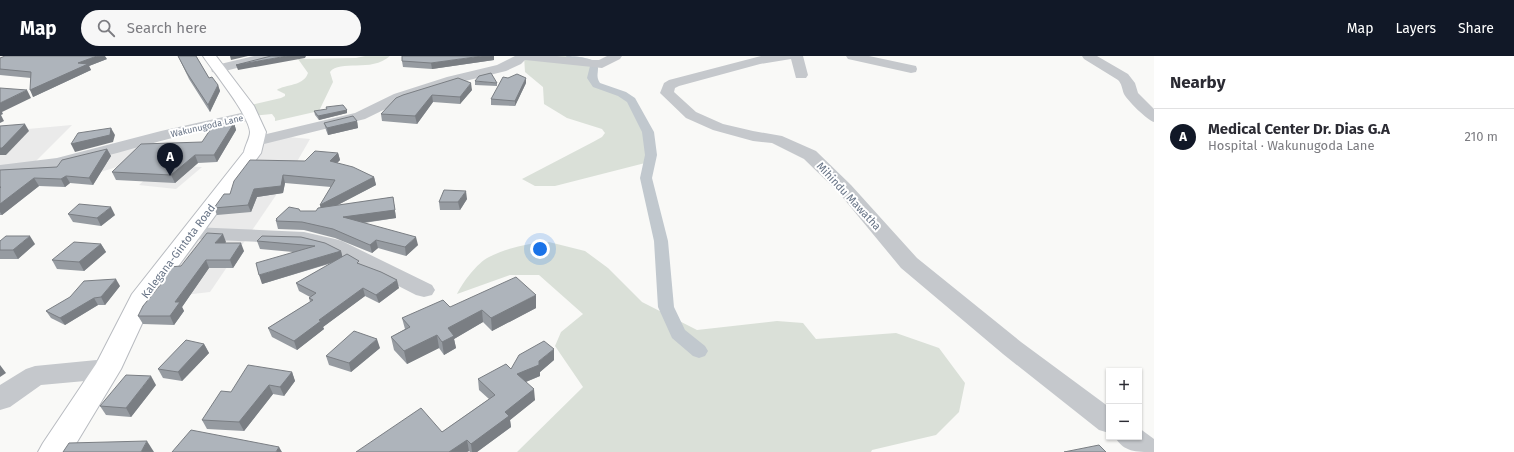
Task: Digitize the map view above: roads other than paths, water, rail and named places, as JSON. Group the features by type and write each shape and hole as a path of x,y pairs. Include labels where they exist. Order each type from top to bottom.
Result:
{"main road":[{"path":"213,62 246,106 258,132 256,140"},
{"name":"Kalegana-Gintota Road","path":"54,452 107,369 142,300 252,153 256,140"}],"street":[{"path":"213,62 269,56"},
{"path":"256,140 360,116 399,97 452,80 500,68 517,61 524,56 602,64 616,56"},
{"name":"Mihindu Mawatha","path":"788,56 742,64 674,83 669,86 667,93 691,115 718,127 753,136 776,139 810,155 845,189 909,263 1012,348 1106,420"},
{"path":"797,56 801,75"},
{"path":"852,56 911,69"},
{"path":"1088,56 1123,77 1128,83 1131,94 1154,117"},
{"path":"721,58 742,64"},
{"name":"Wakunugoda Lane","path":"0,170 51,165 154,138 250,116"},
{"path":"192,233 304,238 335,245 424,290"},
{"path":"0,399 35,376 107,369"},
{"path":"1133,440 1149,452"}],"waterway":[{"path":"570,56 593,64"},
{"path":"594,66 592,78 596,85 622,94 631,100 648,132 651,155 646,178 661,241 666,307 678,334 699,351"}],"place":[{"name":"Medical Center Dr. Dias G.A","path":"170,176"}]}
